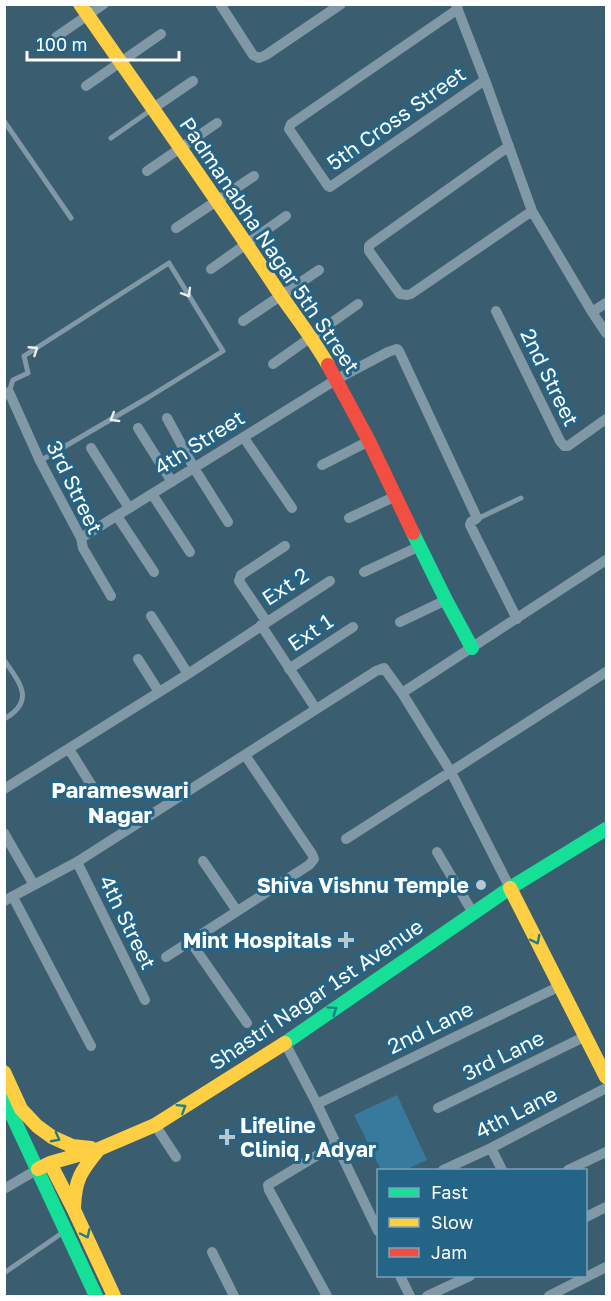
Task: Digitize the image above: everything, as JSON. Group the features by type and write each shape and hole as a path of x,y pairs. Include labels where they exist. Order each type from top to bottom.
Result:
{"street":[{"path":"56,37 83,10 104,4"},
{"path":"220,4 253,55 259,58 341,4"},
{"path":"457,7 531,211 606,333"},
{"name":"5th Cross Street","path":"457,7 291,124 291,131 330,187 485,80"},
{"name":"Padmanabha Nagar 5th Street","path":"83,10 311,336 337,379 369,441 446,600 472,648"},
{"path":"86,86 161,34"},
{"path":"152,109 193,81"},
{"path":"147,171 217,123"},
{"path":"509,146 371,244 368,249 400,294 407,295 531,211"},
{"path":"176,228 254,176"},
{"path":"211,269 286,216"},
{"path":"243,321 319,270"},
{"path":"592,312 606,303"},
{"path":"273,364 358,304"},
{"name":"2nd Street","path":"496,311 564,446 568,446 606,419"},
{"name":"4th Street","path":"81,538 337,379 393,349 399,351 477,519"},
{"name":"3rd Street","path":"7,394 81,538 83,548 111,596"},
{"path":"167,418 194,468 228,522"},
{"path":"138,428 172,482"},
{"path":"244,438 292,508"},
{"path":"322,465 369,441"},
{"path":"91,448 129,508"},
{"path":"152,494 189,552"},
{"path":"349,518 396,496"},
{"path":"117,516 154,572"},
{"path":"477,519 470,525 517,619"},
{"path":"285,546 241,575 239,581 289,669 316,709"},
{"path":"364,572 420,546"},
{"path":"402,693 606,560"},
{"name":"Ext 2","path":"4,789 188,674 330,580"},
{"path":"399,622 446,600"},
{"path":"151,616 188,674"},
{"name":"Ext 1","path":"289,669 353,627"},
{"path":"138,659 159,692"},
{"path":"91,1046 9,899 77,862 384,668 451,772 606,1076"},
{"path":"346,839 606,672"},
{"path":"69,749 92,786"},
{"path":"166,957 309,865 314,859 245,755"},
{"name":"Shastri Nagar 1st Avenue","path":"44,1166 99,1149 155,1125 285,1043 510,888 606,829"},
{"path":"4,833 34,885"},
{"path":"437,852 473,913"},
{"path":"203,861 237,911"},
{"name":"4th Street","path":"77,862 145,1000"},
{"path":"190,941 247,1023"},
{"name":"2nd Lane","path":"316,1104 560,986"},
{"name":"3rd Lane","path":"438,1108 586,1036"},
{"path":"285,1043 377,1229"},
{"path":"4,1072 21,1109 37,1126 52,1137 72,1146 99,1149"},
{"name":"4th Lane","path":"445,1169 491,1148 606,1088"},
{"path":"4,1098 44,1166 74,1210 114,1296"},
{"path":"155,1125 176,1157"},
{"path":"327,1296 268,1185 336,1144"},
{"path":"491,1148 502,1169"},
{"path":"74,1210 77,1179 99,1149"},
{"path":"570,1169 606,1152"},
{"path":"4,1189 44,1166"},
{"path":"44,1166 66,1230 96,1296"},
{"path":"366,1207 377,1202"},
{"path":"587,1216 606,1207"},
{"path":"212,1252 234,1296"},
{"path":"549,1296 606,1268"},
{"path":"401,1277 410,1296"},
{"path":"427,1296 466,1277"}],"lane":[{"path":"111,138 152,109"},
{"path":"4,121 71,219"},
{"path":"7,394 13,380 28,373 24,356 169,263 223,351 40,462"},
{"path":"477,519 521,498"},
{"path":"4,660 21,685 23,695 21,705 13,714 4,719"},
{"path":"4,1273 66,1230"}],"shaded area":[{"path":"397,1095 427,1160 407,1169 381,1169 354,1115"}],"traffic: fast":[{"path":"413,533 472,648"},
{"path":"285,1043 510,888 606,829"},
{"path":"4,1098 96,1296"}],"traffic: slow":[{"path":"80,4 328,365"},
{"path":"510,888 606,1077"},
{"path":"38,1169 50,1163 99,1149 155,1125 285,1043"},
{"path":"4,1072 21,1109 37,1126 52,1137 72,1146 91,1148"},
{"path":"74,1208 80,1176 99,1149"},
{"path":"50,1163 114,1296"}],"traffic: jam":[{"path":"328,365 369,441 413,533"}],"place":[{"name":"Shiva Vishnu Temple","path":"481,885"},
{"name":"Mint Hospitals","path":"346,940"},
{"name":"Lifeline Cliniq , Adyar","path":"227,1137"}],"district":[{"name":"Parameswari Nagar","path":"120,802"}]}
